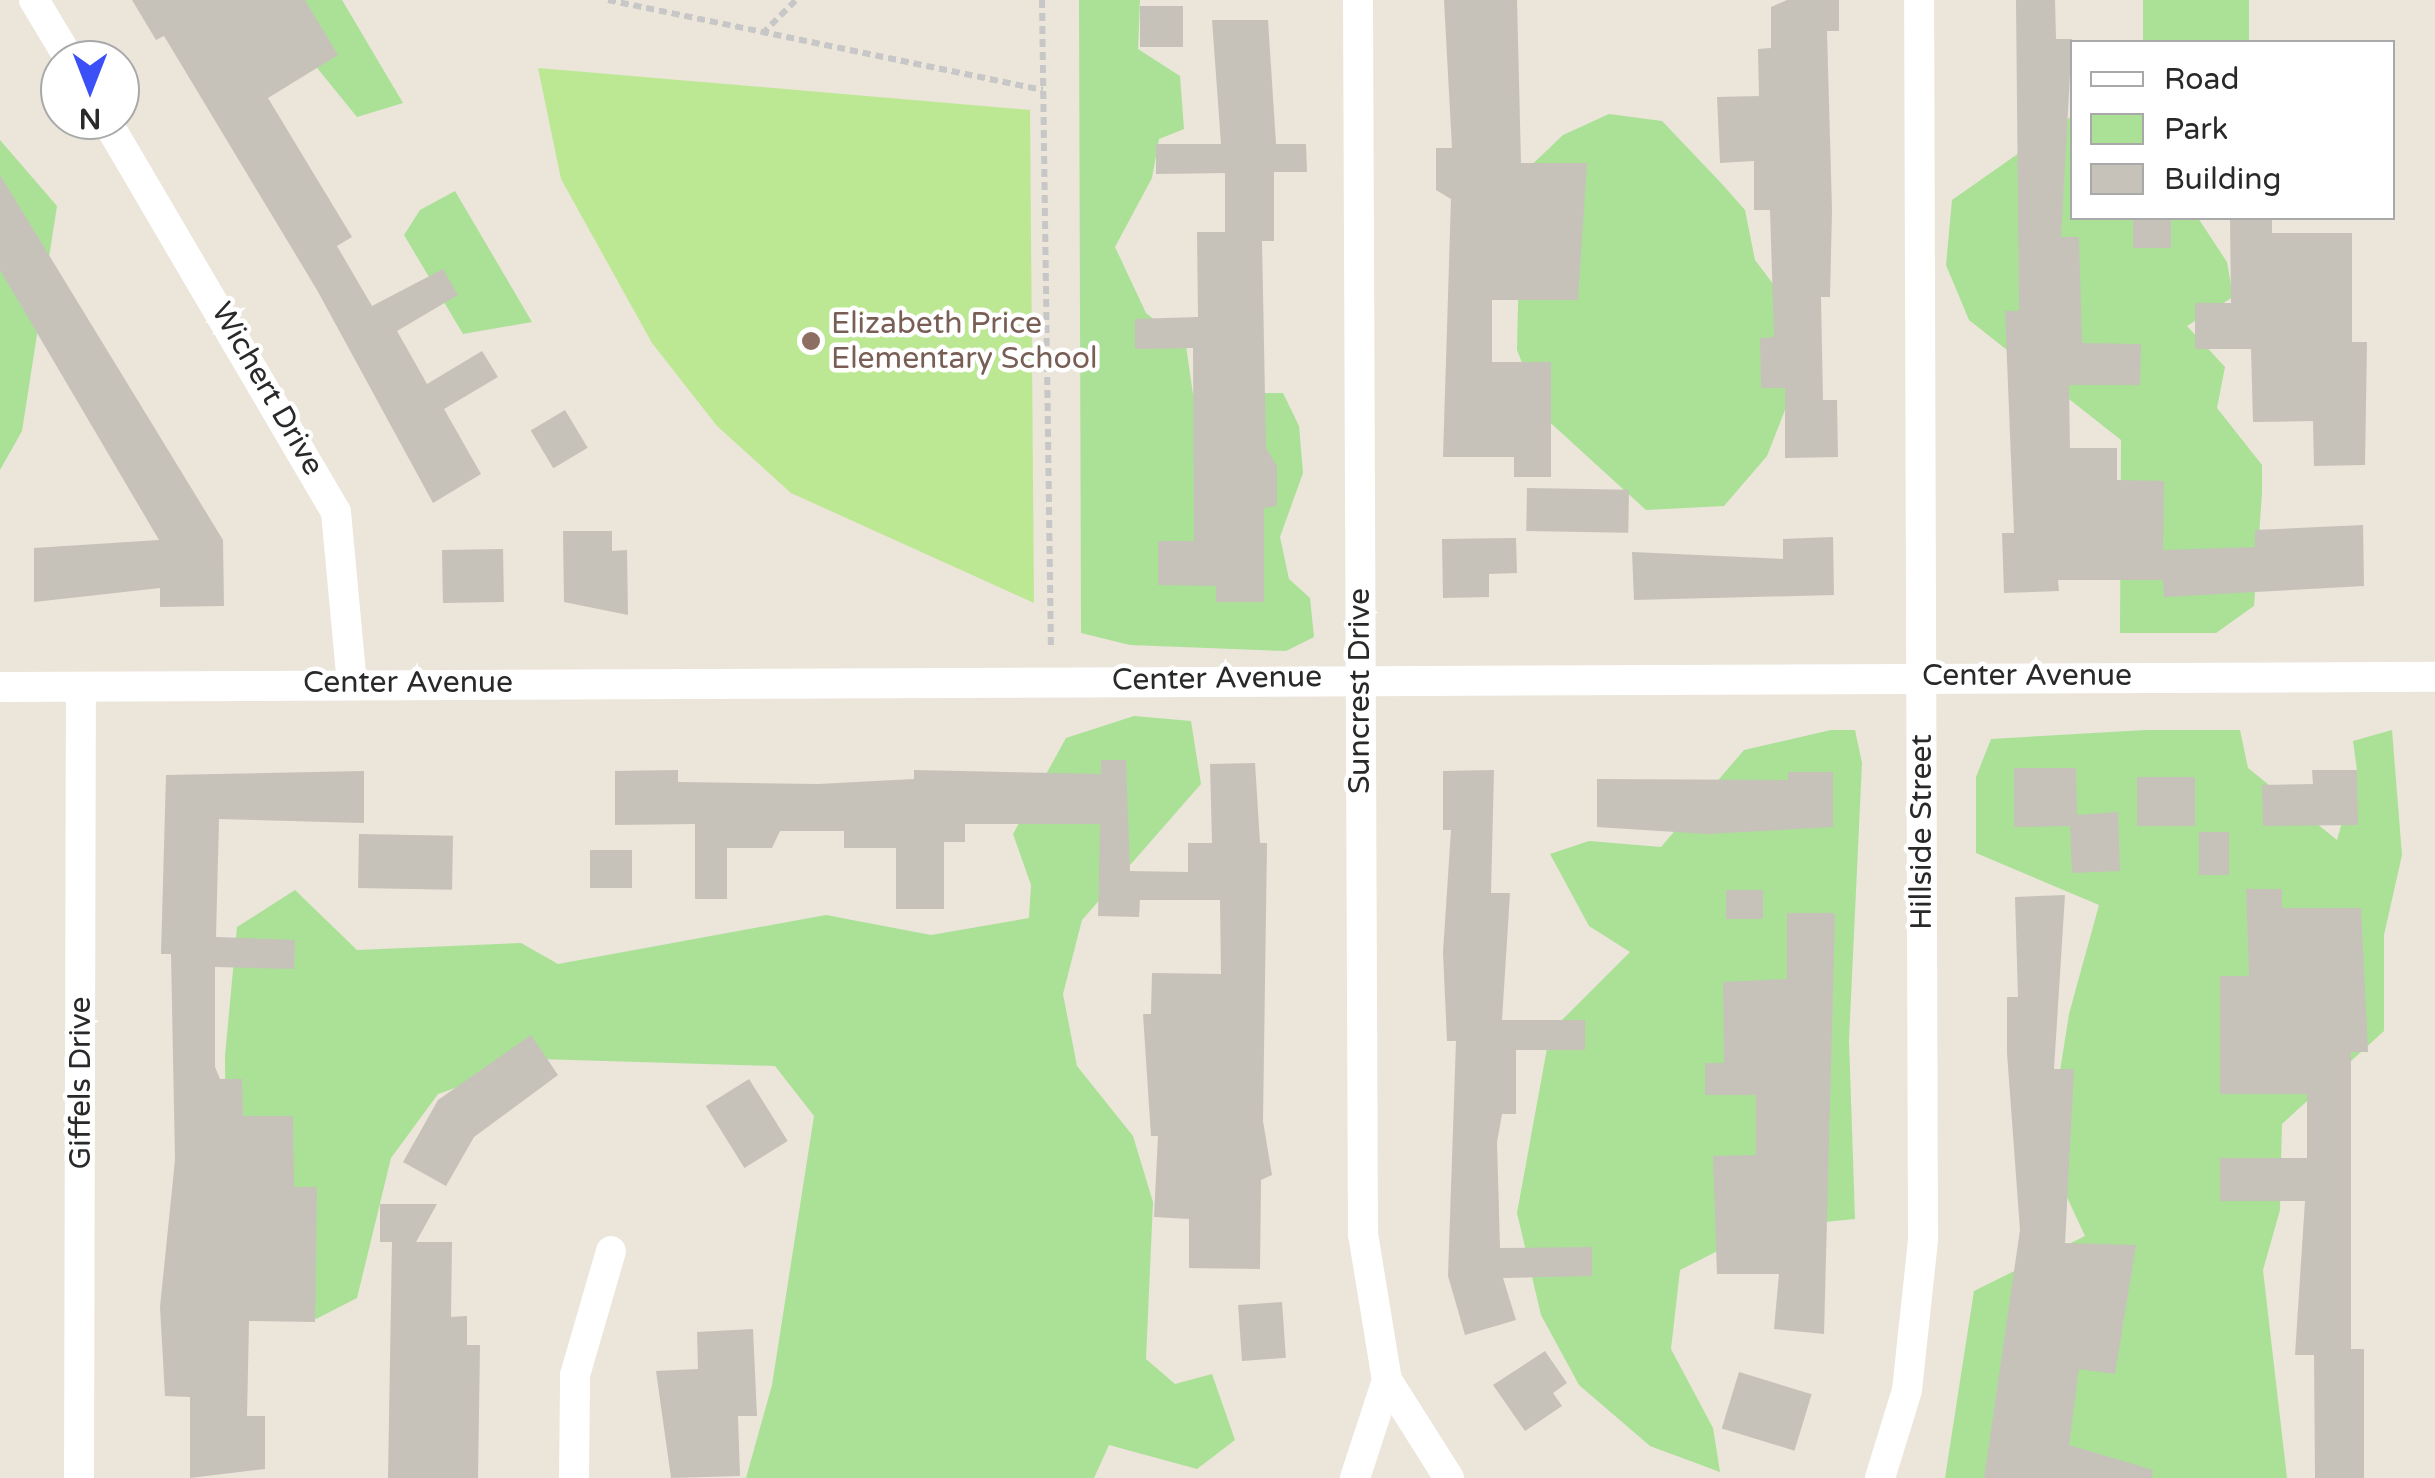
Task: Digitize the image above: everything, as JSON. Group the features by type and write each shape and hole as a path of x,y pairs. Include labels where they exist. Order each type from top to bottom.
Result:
{"street":[{"path":"34,0 58,40"},
{"name":"Suncrest Drive","path":"1358,0 1363,1234 1387,1380 1449,1478"},
{"name":"Hillside Street","path":"1880,1478 1907,1390 1924,1240 1919,0"},
{"name":"Wichert Drive","path":"118,140 336,512 352,683"},
{"name":"Center Avenue","path":"0,687 1360,678 2435,677"},
{"name":"Giffels Drive","path":"78,1478 81,687"},
{"path":"574,1478 574,1375 610,1252"},
{"name":"Suncrest Drive","path":"1355,1478 1387,1380"}],"path":[{"path":"608,0 761,35 1043,90"},
{"path":"761,35 796,0"},
{"path":"1042,0 1051,682"}],"green space":[{"path":"262,0 342,0 403,103 357,117"},
{"path":"1079,0 1140,0 1138,49 1180,76 1184,129 1159,139 1152,178 1115,247 1146,313 1186,346 1193,394 1283,393 1299,426 1303,473 1280,537 1289,579 1310,598 1314,637 1286,651 1130,645 1081,633"},
{"path":"2143,0 2249,0 2249,40 2143,40"},
{"path":"538,68 1030,110 1034,603 791,493 717,426 652,343 561,179"},
{"path":"1609,114 1662,121 1722,184 1745,210 1755,260 1792,309 1785,410 1767,456 1724,506 1646,510 1543,416 1517,350 1521,175 1563,135"},
{"path":"2070,117 2070,220 2199,220 2227,262 2233,297 2187,326 2225,367 2217,408 2262,465 2262,493 2254,606 2216,633 2120,633 2121,440 1969,320 1946,265 1952,200"},
{"path":"0,140 57,206 22,431 0,470"},
{"path":"455,191 532,322 463,334 404,235 420,210"},
{"path":"1134,716 1191,721 1201,784 1082,920 1063,994 1077,1066 1133,1136 1153,1202 1146,1359 1175,1384 1212,1374 1235,1440 1197,1469 1109,1445 1094,1478 746,1478 772,1385 814,1116 775,1066 539,1059 438,1094 391,1158 357,1298 316,1319 269,1281 226,1210 225,1056 237,927 295,890 357,950 521,943 558,964 826,915 931,935 1029,918 1031,885 1013,834 1066,738"},
{"path":"1831,730 1855,730 1862,763 1849,1040 1855,1219 1763,1228 1680,1270 1671,1349 1713,1428 1720,1472 1650,1446 1579,1385 1541,1315 1517,1213 1550,1032 1630,952 1589,926 1550,854 1589,841 1661,847 1744,750"},
{"path":"2146,730 2240,730 2248,768 2337,840 2357,770 2353,741 2392,730 2402,855 2384,935 2384,1031 2282,1124 2280,1210 2263,1270 2287,1478 1945,1478 1974,1291 2085,1236 2047,1154 2069,1014 2099,905 1976,853 1976,777 1991,739"}],"building":[{"path":"132,0 305,0 338,55 268,98 352,237 337,246 372,306 443,269 458,295 397,331 427,384 482,351 498,377 444,409 481,474 433,503 317,290 164,36 156,40"},
{"path":"1444,0 1517,0 1521,163 1587,163 1578,300 1492,300 1492,362 1551,362 1551,477 1514,477 1514,457 1443,457 1451,199 1436,190 1436,148 1452,148"},
{"path":"1787,0 1839,0 1839,31 1827,31 1832,210 1830,297 1821,297 1823,400 1837,400 1838,457 1785,458 1785,388 1761,388 1760,338 1774,337 1770,210 1754,210 1754,161 1720,163 1717,97 1759,96 1758,49 1771,48 1771,7"},
{"path":"2016,0 2055,0 2056,39 2072,39 2061,237 2079,237 2082,343 2141,344 2140,385 2069,385 2070,448 2117,448 2117,480 2164,481 2163,550 2255,547 2255,530 2363,525 2364,586 2164,597 2163,580 2058,580 2059,591 2004,593 2002,533 2014,533 2005,311 2019,311"},
{"path":"1140,6 1183,6 1183,47 1140,47"},
{"path":"1212,20 1268,20 1276,144 1306,144 1307,172 1274,172 1274,241 1262,241 1266,448 1277,466 1277,506 1264,508 1264,602 1216,602 1216,586 1158,585 1158,541 1194,541 1193,348 1135,349 1135,319 1198,317 1197,232 1225,232 1225,173 1156,174 1156,144 1221,144"},
{"path":"0,175 223,540 224,606 160,607 160,588 34,602 34,548 159,540 0,270"},
{"path":"2133,220 2171,220 2171,248 2133,248"},
{"path":"2230,220 2272,220 2272,233 2352,233 2352,342 2367,342 2365,465 2314,466 2313,421 2253,422 2251,349 2195,349 2195,303 2231,303"},
{"path":"565,410 588,448 553,468 531,431"},
{"path":"1527,488 1629,490 1628,533 1526,531"},
{"path":"563,531 612,531 612,551 627,550 628,615 564,602"},
{"path":"1833,537 1834,595 1634,600 1632,552 1783,559 1783,539"},
{"path":"1516,538 1517,573 1489,574 1489,597 1443,598 1442,539"},
{"path":"503,549 504,602 443,603 442,550"},
{"path":"1101,760 1126,760 1130,871 1188,872 1188,843 1212,843 1210,764 1255,763 1260,843 1267,843 1263,1121 1272,1175 1261,1180 1260,1269 1189,1268 1189,1219 1154,1217 1158,1136 1151,1136 1143,1014 1151,1014 1152,973 1221,974 1220,900 1140,900 1139,917 1098,916 1100,824 965,824 965,842 944,842 944,909 896,909 896,848 844,848 844,831 780,831 772,848 727,848 727,899 695,899 695,824 615,825 615,771 678,770 678,782 818,784 914,779 914,770 1101,774"},
{"path":"2014,768 2076,768 2077,815 2118,812 2120,871 2072,873 2070,826 2014,827"},
{"path":"1494,770 1491,893 1510,893 1502,1020 1585,1020 1585,1050 1516,1050 1516,1114 1502,1114 1497,1142 1500,1248 1592,1247 1592,1276 1503,1278 1516,1320 1465,1335 1448,1276 1456,1041 1447,1041 1443,952 1451,830 1443,830 1443,771"},
{"path":"2312,770 2357,770 2358,825 2263,826 2262,785 2313,784"},
{"path":"364,771 364,823 219,819 216,937 295,940 294,969 215,967 215,1067 220,1079 242,1079 243,1116 293,1116 294,1187 317,1187 315,1322 249,1321 247,1416 265,1416 265,1469 190,1478 190,1397 165,1396 160,1307 175,1160 171,954 161,954 166,775"},
{"path":"1788,772 1833,772 1833,827 1707,834 1597,827 1597,779 1788,780"},
{"path":"2137,777 2195,777 2195,826 2137,826"},
{"path":"2199,832 2229,832 2229,875 2199,875"},
{"path":"359,834 453,836 452,890 358,888"},
{"path":"590,850 632,850 632,888 590,888"},
{"path":"2246,889 2282,889 2282,908 2361,908 2368,1052 2351,1052 2351,1349 2364,1349 2364,1478 2315,1478 2314,1355 2295,1355 2305,1201 2220,1201 2220,1158 2307,1158 2307,1094 2220,1094 2220,976 2249,976"},
{"path":"1726,890 1763,890 1763,919 1726,919"},
{"path":"2065,895 2054,1069 2074,1069 2065,1243 2136,1245 2115,1374 2079,1369 2069,1445 2153,1470 2152,1478 1984,1478 2020,1230 2007,1053 2007,997 2018,997 2015,897"},
{"path":"1787,913 1835,913 1824,1334 1774,1329 1779,1274 1717,1274 1713,1156 1756,1155 1756,1095 1705,1095 1705,1063 1724,1063 1723,982 1787,979"},
{"path":"531,1035 558,1075 474,1137 446,1186 403,1162 438,1100"},
{"path":"749,1079 788,1141 744,1168 706,1106"},
{"path":"380,1204 437,1204 416,1242 452,1242 451,1317 467,1316 467,1345 480,1345 478,1478 388,1478 392,1242 380,1242"},
{"path":"1282,1302 1286,1358 1242,1361 1238,1305"},
{"path":"753,1329 757,1416 738,1416 740,1476 671,1478 656,1371 698,1369 697,1332"},
{"path":"1545,1351 1567,1383 1553,1393 1562,1406 1525,1431 1493,1385"},
{"path":"1739,1372 1812,1394 1794,1451 1722,1428"}],"place":[{"name":"Elizabeth Price Elementary School","path":"811,341"}]}
